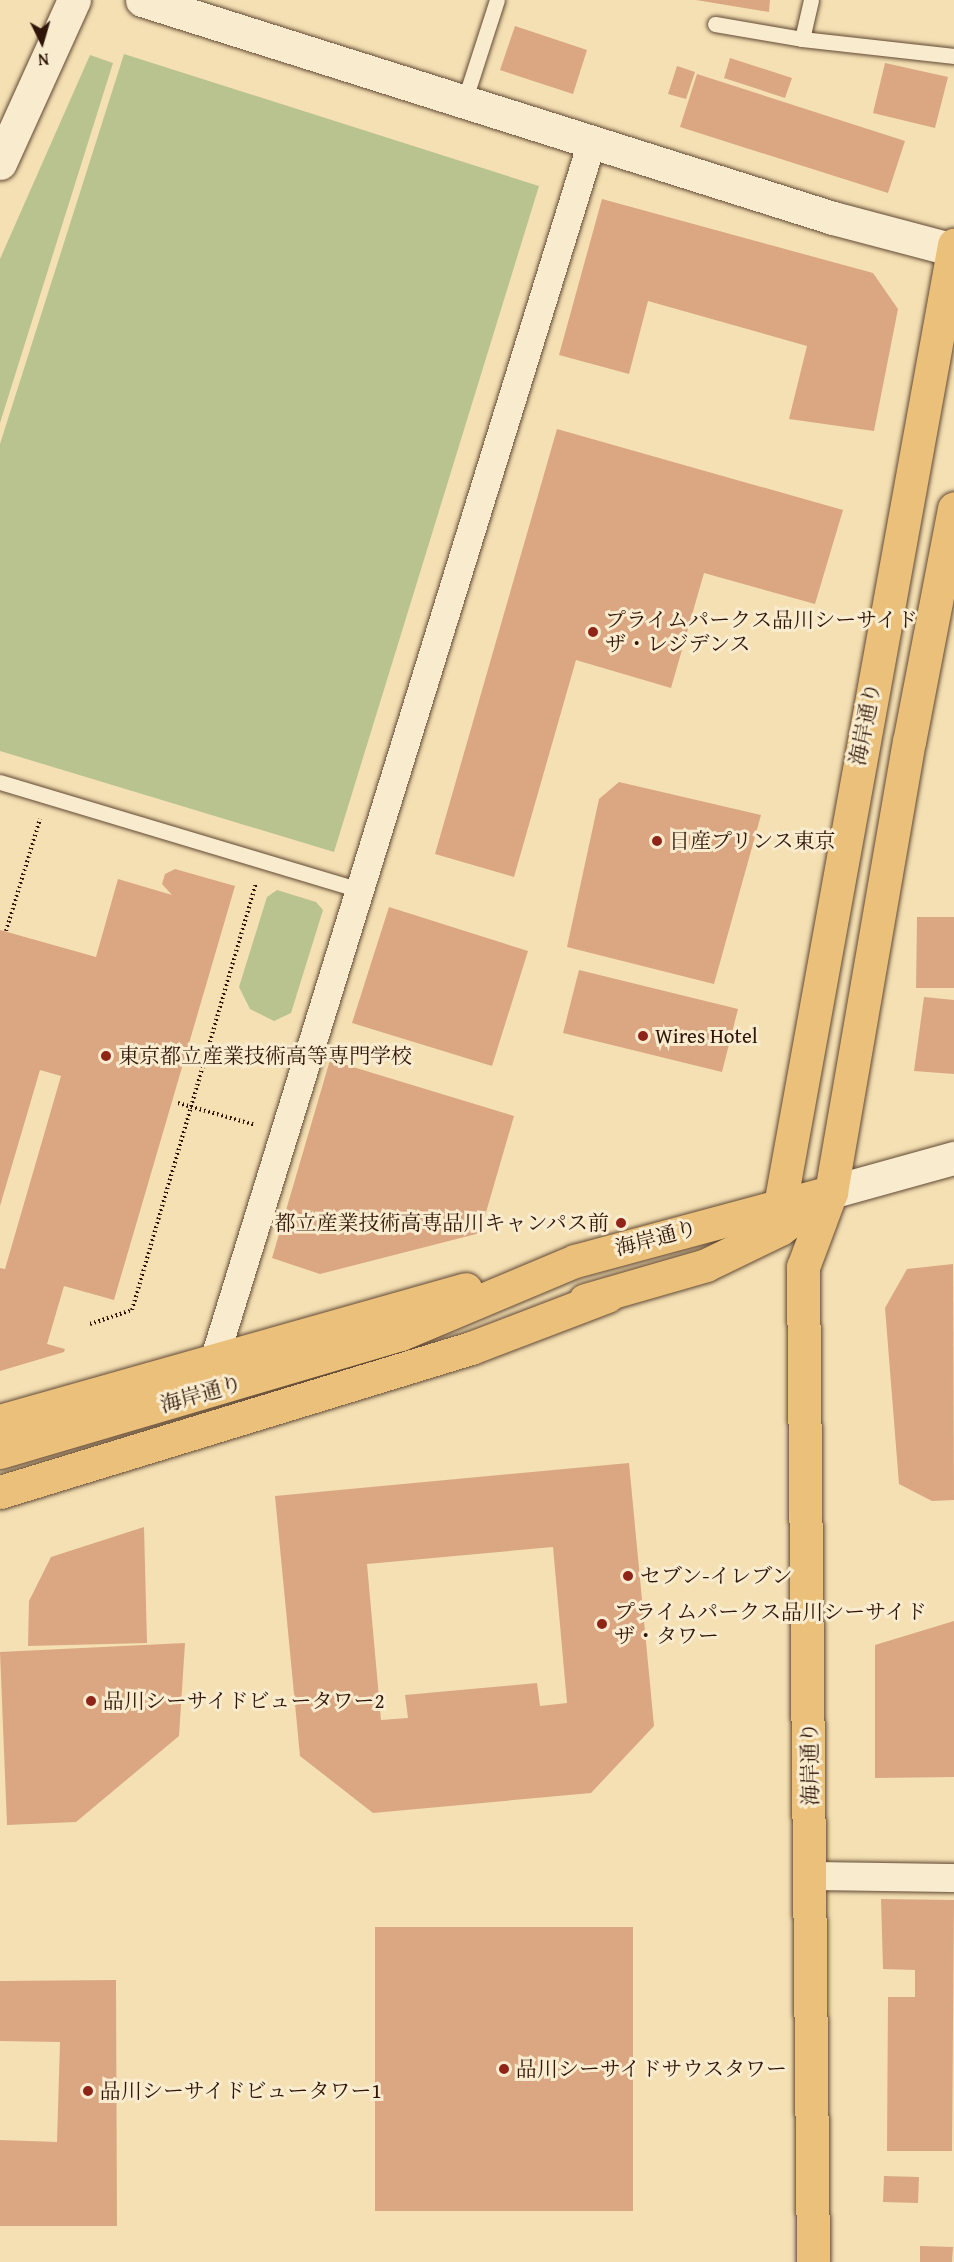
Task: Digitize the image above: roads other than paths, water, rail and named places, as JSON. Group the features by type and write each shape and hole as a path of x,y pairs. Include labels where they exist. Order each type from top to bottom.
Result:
{"main road":[{"name":"海岸通り","path":"780,1217 954,248"},
{"name":"海岸通り","path":"813,2262 812,1876 803,1266 831,1192 904,765 950,550 954,508"},
{"name":"海岸通り","path":"401,1334 608,1296 706,1265 780,1217 831,1192"},
{"name":"海岸通り","path":"0,1452 401,1334 575,1261 780,1217"},
{"path":"780,1217 803,1266"},
{"path":"0,1421 398,1306 575,1261"},
{"path":"0,1492 471,1348 608,1296"}],"street":[{"path":"0,163 74,0"},
{"path":"142,0 833,218 954,248"},
{"path":"214,1361 592,142"},
{"path":"831,1192 954,1158"},
{"path":"812,1876 954,1878"}],"lane":[{"path":"464,102 497,0"},
{"path":"802,39 811,0"},
{"path":"715,24 802,39 954,56"},
{"path":"0,782 360,890"}],"place":[{"name":"プライムパークス品川シーサイド ザ・レジデンス","path":"593,632"},
{"name":"日産プリンス東京","path":"657,841"},
{"name":"Wires Hotel","path":"643,1036"},
{"name":"東京都立産業技術高等専門学校","path":"106,1056"},
{"name":"都立産業技術高専品川キャンパス前","path":"621,1223"},
{"name":"セブン-イレブン","path":"628,1576"},
{"name":"プライムパークス品川シーサイド ザ・タワー","path":"602,1624"},
{"name":"品川シーサイドビュータワー2","path":"91,1701"},
{"name":"品川シーサイドサウスタワー","path":"504,2069"},
{"name":"品川シーサイドビュータワー1","path":"88,2091"}]}
